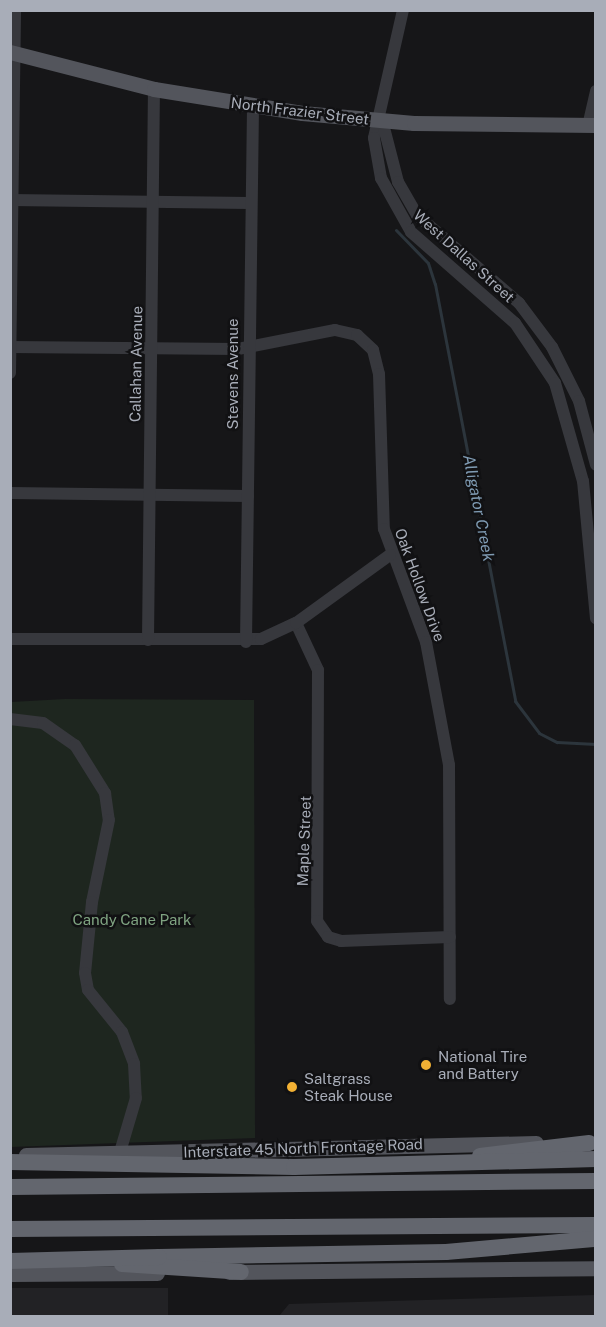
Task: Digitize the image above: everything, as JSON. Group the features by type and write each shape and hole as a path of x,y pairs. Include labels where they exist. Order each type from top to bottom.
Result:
{"highway":[{"path":"149,1185 376,1168 592,1142"},
{"path":"10,1162 294,1167 596,1160"},
{"path":"10,1187 596,1181"},
{"path":"10,1229 596,1225"},
{"path":"10,1261 446,1251 596,1239"},
{"path":"10,1256 241,1272"}],"main road":[{"name":"North Frazier Street","path":"13,52 154,89 254,106 382,120 592,126"},
{"name":"Interstate 45 North Frontage Road","path":"10,1155 592,1142"},
{"path":"10,1274 596,1268"}],"street":[{"path":"10,373 15,10"},
{"name":"West Dallas Street","path":"403,10 382,120 374,138 376,154 397,214 485,294 535,347 568,418 590,504 596,618"},
{"name":"Callahan Avenue","path":"148,640 154,89"},
{"path":"592,126 596,91"},
{"name":"Stevens Avenue","path":"246,642 249,203 254,106"},
{"name":"West Dallas Street","path":"382,120 398,182 412,208 495,281 536,322 572,385 583,412 596,465"},
{"path":"12,200 249,203"},
{"path":"485,294 495,281"},
{"name":"Oak Hollow Drive","path":"11,347 249,346 335,330 357,335 373,350 379,374 380,496 390,555 426,642 449,765 450,999"},
{"path":"535,347 562,382 572,385"},
{"path":"568,418 583,412"},
{"path":"10,493 248,496"},
{"path":"10,639 246,642 296,623 390,555"},
{"name":"Maple Street","path":"296,623 318,670 316,921 328,937 341,941 450,936"},
{"path":"10,719 43,723 75,745 105,793 109,820 92,902 85,973 88,990 122,1032 134,1064 136,1098 120,1152"}],"shaded area":[{"path":"11,1288 168,1288 168,1316 11,1316"},
{"path":"595,1295 595,1316 279,1316 289,1304"}],"green space":[{"name":"Candy Cane Park","path":"65,699 254,700 255,1138 11,1147 11,702"}],"waterway":[{"name":"Alligator Creek","path":"396,230 428,263 435,284 515,701 539,733 557,742 596,744"}],"place":[{"name":"National Tire and Battery","path":"426,1065"},
{"name":"Saltgrass Steak House","path":"292,1087"}]}
